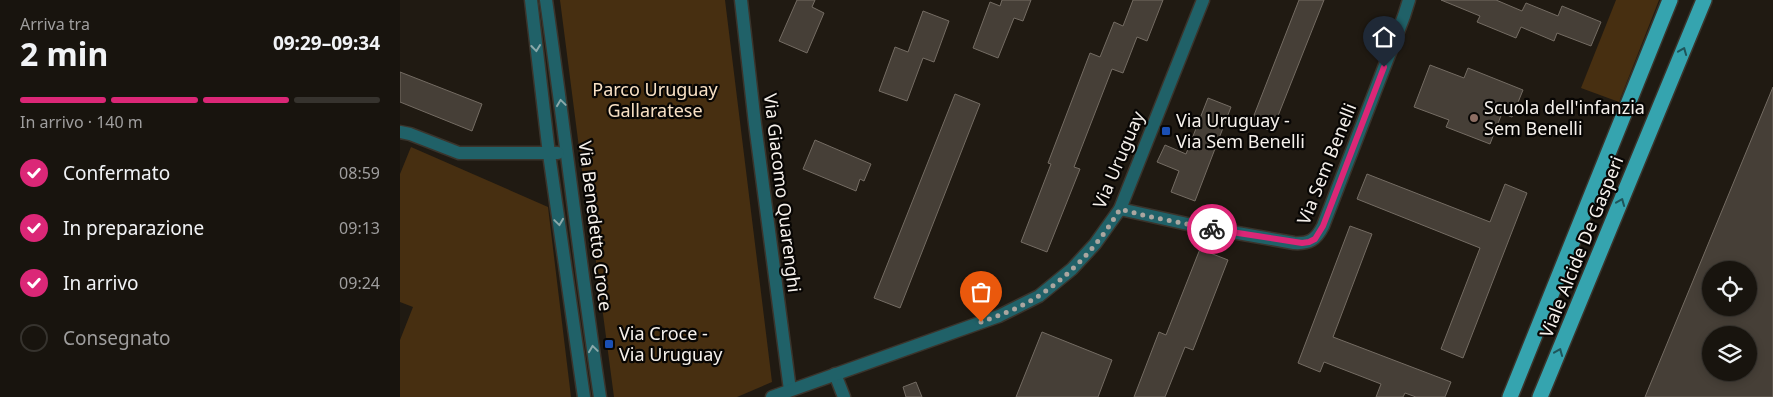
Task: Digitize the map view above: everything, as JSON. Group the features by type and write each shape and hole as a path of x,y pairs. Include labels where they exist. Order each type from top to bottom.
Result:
{"main road":[{"name":"Viale Alcide De Gasperi","path":"1510,397 1670,0"},
{"name":"Viale Alcide De Gasperi","path":"1540,397 1704,0"}],"street":[{"name":"Via Benedetto Croce","path":"530,0 549,154 584,397"},
{"name":"Via Benedetto Croce","path":"546,0 600,397"},
{"name":"Via Giacomo Quarenghi","path":"741,0 755,124 790,390"},
{"name":"Via Uruguay","path":"772,397 999,316 1039,296 1072,269 1107,229 1120,209 1203,0"},
{"name":"Via Sem Benelli","path":"1120,209 1192,225 1294,243 1309,242 1315,239 1323,226 1409,0"},
{"path":"400,132 459,153 549,154 568,151"},
{"path":"835,374 844,397"}],"green space":[{"name":"Parco Uruguay Gallaratese","path":"560,0 725,0 772,382 737,397 614,397"},
{"path":"1616,0 1659,0 1619,102 1581,88"},
{"path":"411,147 548,207 571,397 400,397 400,340 413,307 400,302 400,174"}],"building":[{"path":"797,0 815,0 812,7 824,13 807,53 779,41"},
{"path":"1002,0 1031,0 1023,21 1014,18 998,58 973,48 990,2 1000,6"},
{"path":"1133,0 1163,0 1147,41 1137,37 1123,73 1112,69 1074,167 1080,169 1047,252 1021,242 1051,164 1048,163 1090,53 1100,57 1114,22 1123,26"},
{"path":"1299,0 1324,0 1272,131 1251,123"},
{"path":"1441,0 1496,0 1522,11 1526,3 1558,16 1562,6 1601,22 1591,46 1557,33 1554,41 1521,27 1516,38 1477,22 1480,16"},
{"path":"923,11 949,21 934,62 923,58 907,101 879,91 895,47 908,52"},
{"path":"1430,65 1464,78 1468,68 1523,90 1512,117 1502,113 1490,144 1446,127 1449,120 1414,107"},
{"path":"400,72 482,104 472,131 400,102"},
{"path":"1773,87 1773,397 1645,397"},
{"path":"955,94 980,104 900,308 874,298"},
{"path":"1208,98 1231,107 1195,201 1171,192 1179,171 1157,162 1165,145 1186,154"},
{"path":"815,140 871,164 864,181 860,179 856,191 803,169"},
{"path":"1367,174 1490,222 1505,184 1527,193 1463,358 1441,349 1480,248 1357,199"},
{"path":"1350,226 1372,234 1333,337 1451,382 1445,397 1416,397 1405,393 1403,397 1376,397 1381,384 1324,362 1320,372 1298,363"},
{"path":"1200,249 1228,260 1193,350 1185,347 1165,397 1134,397 1159,332 1166,335"},
{"path":"1042,332 1112,360 1098,397 1016,397"},
{"path":"916,382 922,397 906,397 903,387"}],"way so far":[{"path":"981,322 999,316 1039,296 1058,281 1095,244 1120,209 1212,229"}],"place":[{"name":"Scuola dell'infanzia Sem Benelli","path":"1474,118"},
{"name":"Via Uruguay - Via Sem Benelli","path":"1166,131"},
{"name":"Via Croce - Via Uruguay","path":"609,344"}],"route":[{"path":"1212,229 1294,243 1309,242 1315,239 1323,226 1384,67"}]}
